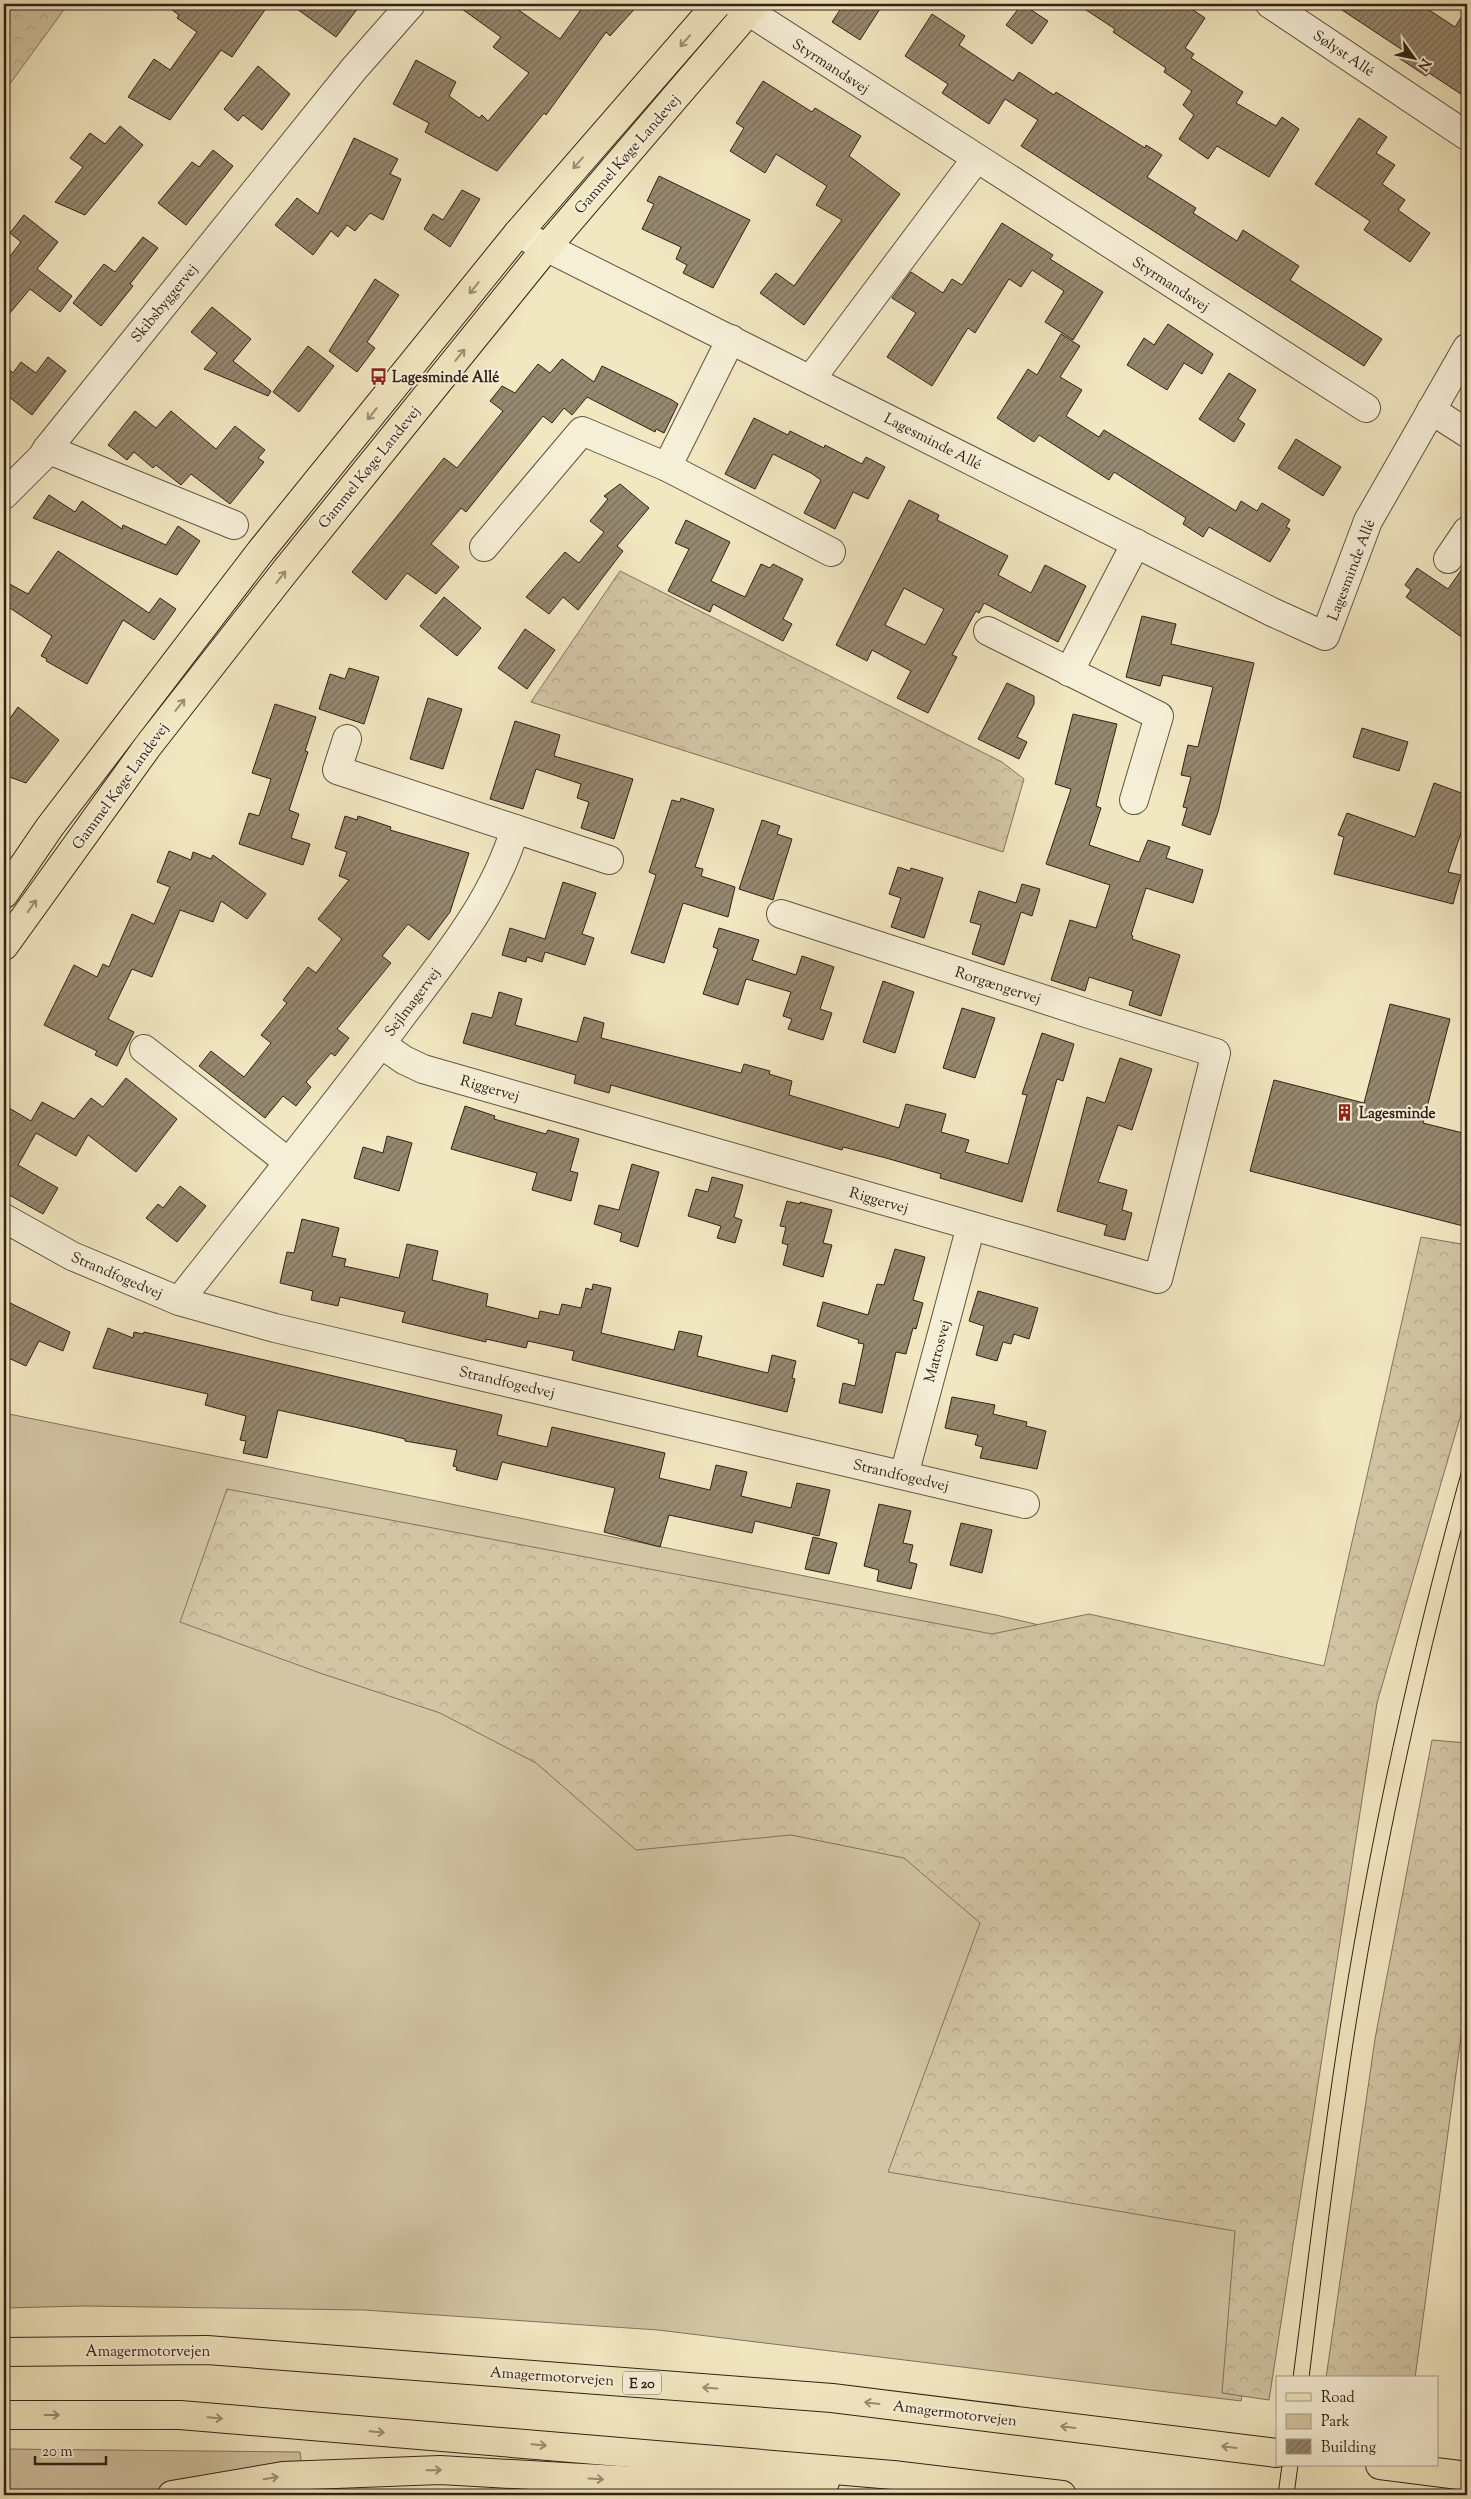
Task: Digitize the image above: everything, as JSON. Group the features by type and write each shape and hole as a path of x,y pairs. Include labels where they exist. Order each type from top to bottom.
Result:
{"main road":[{"name":"Gammel Køge Landevej","path":"4,894 55,820 260,552 518,233 717,4"},
{"name":"Gammel Køge Landevej","path":"4,946 154,738 286,570 547,247 747,7"},
{"name":"Amagermotorvejen","path":"4,2352 207,2350 832,2398 1276,2452"},
{"path":"4,2415 180,2415 893,2475 1062,2495"},
{"path":"1388,2466 1467,2476"},
{"path":"172,2495 283,2476 440,2470 760,2488 893,2475"}],"street":[{"name":"Skibsbyggervej","path":"4,495 42,457 47,448 353,70 411,4"},
{"name":"Sølyst Allé","path":"1270,4 1467,136"},
{"name":"Styrmandsvej","path":"747,7 976,159 1366,408"},
{"path":"811,379 976,159"},
{"name":"Lagesminde Allé","path":"518,233 731,338 1272,612 1325,636 1368,521 1467,348"},
{"path":"667,468 731,338"},
{"path":"1431,410 1467,433"},
{"path":"484,547 582,430 667,468 831,552"},
{"path":"47,448 234,525"},
{"path":"1448,559 1467,531"},
{"path":"1069,672 1136,543"},
{"path":"988,631 1159,716 1134,800"},
{"path":"347,739 336,770 609,860"},
{"name":"Sejlmagervej","path":"179,1301 381,1044 469,926 508,851 515,829"},
{"name":"Rorgængervej","path":"781,914 1089,1014 1216,1052"},
{"name":"Riggervej","path":"381,1044 404,1060 423,1069 1158,1279 1216,1052"},
{"path":"144,1049 288,1162"},
{"name":"Strandfogedvej","path":"4,1218 72,1256 179,1301 275,1328 1025,1504"},
{"name":"Matrosvej","path":"904,1476 971,1226"}],"green space":[{"path":"4,4 68,4 4,92"},
{"path":"620,571 1002,762 1024,779 1003,852 531,702"},
{"path":"1421,1237 1467,1245 1467,1394 1377,1703 1269,2400 1222,2393 1235,2231 888,2172 980,1923 904,1858 791,1835 636,1850 536,1763 440,1713 320,1673 180,1622 227,1489 992,1634 1089,1614 1324,1666"},
{"path":"4,1413 996,1615 1377,1703 1301,2072 1241,2401 658,2330 364,2310 83,2306 4,2308"},
{"path":"1432,1740 1467,1743 1467,1992 1415,2376 1326,2376 1375,2039"},
{"path":"4,2449 300,2452 302,2466 260,2469 137,2495 4,2495"}],"building":[{"path":"164,4 269,4 232,57 221,50 170,120 128,97 154,59 170,70 197,32 177,18 179,15"},
{"path":"290,4 361,4 336,37"},
{"path":"455,4 510,4 560,39 585,4 639,4 610,36 606,32 546,115 544,113 497,171 425,132 429,123 393,104 416,60 456,82 449,96 479,118 482,115 488,121 529,73 493,47 501,37"},
{"path":"844,4 883,4 860,40 832,22"},
{"path":"1022,4 1048,21 1032,44 1006,25"},
{"path":"1077,4 1184,4 1205,18 1185,48 1194,54 1191,58 1243,92 1236,103 1276,126 1282,117 1299,129 1269,177 1217,146 1208,159 1179,139 1194,115 1183,105 1192,91 1164,72 1166,68 1113,32 1115,29"},
{"path":"1333,4 1420,4 1455,27 1467,8 1467,98 1429,73 1426,76 1399,58 1404,51"},
{"path":"932,14 965,36 959,45 1013,81 1019,72 1054,95 1056,92 1145,148 1146,145 1162,155 1147,177 1196,208 1193,213 1237,241 1243,230 1299,266 1290,280 1382,339 1364,366 1021,146 1038,120 1005,99 989,124 942,93 948,84 905,56"},
{"path":"258,66 290,94 262,130 243,115 238,121 224,109"},
{"path":"763,81 812,112 815,108 861,136 849,156 900,194 804,325 760,293 776,273 794,286 842,220 816,205 827,186 776,154 765,173 730,151 744,128 736,123"},
{"path":"1359,118 1387,137 1376,153 1395,165 1382,184 1405,200 1398,210 1430,233 1410,262 1364,230 1370,221 1315,184"},
{"path":"120,126 143,145 85,215 55,202 83,167 70,158 90,133 105,144"},
{"path":"354,138 398,159 390,174 401,179 383,220 370,213 355,231 347,225 338,237 331,231 313,255 275,225 297,198 318,214"},
{"path":"213,150 233,166 186,225 158,203 192,162 199,167"},
{"path":"659,176 750,220 713,288 683,273 687,265 676,259 681,247 642,229 654,204 647,201"},
{"path":"462,190 480,199 450,247 424,229 433,214 443,220"},
{"path":"24,215 58,242 37,269 72,296 60,312 30,289 4,320 4,264 21,242 10,233"},
{"path":"1002,223 1053,255 1050,259 1103,292 1073,340 1045,322 1064,291 1032,270 1021,287 1009,279 975,333 968,328 932,386 887,357 916,313 892,298 911,272 943,293 952,279 962,285"},
{"path":"143,237 158,248 130,284 133,286 101,326 73,303 104,264 115,272"},
{"path":"375,279 399,295 367,342 375,348 357,372 329,351"},
{"path":"212,307 251,339 233,361 271,391 268,396 204,369 217,353 191,332"},
{"path":"1168,324 1213,354 1202,374 1184,363 1167,390 1127,365 1144,338 1154,345"},
{"path":"1061,334 1080,346 1060,377 1082,390 1066,416 1099,437 1104,430 1236,511 1241,501 1257,511 1262,503 1290,520 1286,527 1290,529 1270,562 1209,527 1203,537 1183,524 1186,518 1114,472 1109,480 1039,435 1034,442 997,418 1028,369 1037,375"},
{"path":"308,346 334,366 299,412 273,392"},
{"path":"48,357 66,371 32,415 4,393 4,365 13,373 21,362 36,373"},
{"path":"562,359 594,382 602,366 678,404 664,433 656,429 655,432 587,397 572,415 564,408 552,423 543,416 466,512 461,508 431,544 459,567 436,594 407,573 386,600 352,572 444,458 457,468 503,411 490,401 502,386 515,393 538,364 550,373"},
{"path":"1229,373 1256,390 1238,419 1245,424 1234,442 1199,419"},
{"path":"135,411 156,428 171,411 216,449 235,426 265,450 258,458 264,462 230,504 191,474 181,485 156,465 153,468 134,452 127,460 108,445"},
{"path":"754,418 788,435 790,431 824,448 825,445 862,464 866,457 885,467 868,499 853,492 835,529 804,513 821,480 773,454 755,489 725,474"},
{"path":"1296,439 1341,467 1323,496 1278,468"},
{"path":"620,484 649,508 617,546 623,551 578,610 563,597 549,614 526,597 565,552 579,563 604,532 590,521 608,499 604,496"},
{"path":"49,495 75,512 82,501 122,529 123,525 166,545 178,526 200,541 177,575 33,518"},
{"path":"909,500 939,515 937,520 1008,556 998,575 1031,593 1045,565 1086,586 1058,642 984,603 979,613 976,611 952,655 957,657 928,713 897,698 911,671 872,650 867,661 836,645","holes":["904,588 944,609 925,645 885,625"]},
{"path":"686,520 730,542 711,581 745,597 761,564 770,568 773,564 803,579 783,619 792,624 783,641 713,604 710,612 668,591 689,549 675,543"},
{"path":"58,551 149,613 160,598 176,609 154,640 123,620 87,684 46,661 47,659 41,656 52,636 4,604 4,581 28,594"},
{"path":"1467,562 1467,641 1406,597 1411,590 1405,585 1417,568 1448,589"},
{"path":"444,597 481,628 457,656 420,626"},
{"path":"1142,616 1176,624 1171,644 1254,663 1218,812 1210,835 1182,825 1187,808 1183,807 1191,777 1181,775 1188,745 1198,747 1213,687 1163,675 1160,686 1126,677"},
{"path":"525,629 555,650 527,689 498,668"},
{"path":"349,668 379,677 364,724 319,709 330,674 345,679"},
{"path":"1007,683 1034,696 1034,704 1017,737 1027,742 1019,759 978,739"},
{"path":"428,698 462,709 443,769 410,759"},
{"path":"275,704 316,717 305,751 308,752 289,810 299,814 291,838 310,844 303,865 239,844 249,813 259,816 271,779 252,773"},
{"path":"18,707 59,740 26,783 4,775 4,727"},
{"path":"1073,714 1117,724 1096,806 1101,808 1089,845 1139,862 1148,840 1170,847 1166,858 1203,870 1193,903 1146,888 1131,935 1133,936 1132,939 1180,955 1161,1016 1129,1005 1133,991 1089,977 1085,991 1051,980 1070,920 1096,928 1110,885 1046,864 1071,789 1055,784"},
{"path":"515,721 560,735 554,756 633,779 614,839 581,828 589,802 577,798 581,784 536,769 523,809 490,799"},
{"path":"1362,728 1408,742 1399,771 1353,757"},
{"path":"1434,783 1467,795 1467,815 1448,872 1461,875 1453,904 1334,874 1344,837 1338,835 1347,813 1415,837"},
{"path":"681,798 714,809 695,867 703,869 701,876 735,887 728,917 683,903 664,963 631,953 656,875 649,872 672,800 680,802"},
{"path":"345,816 357,820 358,816 391,827 390,830 469,853 450,912 429,940 408,924 382,956 391,963 337,1029 349,1038 335,1056 331,1053 306,1082 311,1087 296,1106 283,1096 265,1118 199,1066 211,1051 244,1077 271,1043 261,1035 287,1003 283,1000 308,967 316,973 342,939 318,919 349,880 339,876 347,852 335,848"},
{"path":"762,820 780,826 777,834 792,839 773,900 739,889"},
{"path":"169,851 191,860 193,852 211,859 213,855 266,894 247,919 221,901 213,922 180,910 152,977 132,969 108,1019 134,1032 117,1066 95,1055 97,1051 44,1025 74,965 97,977 103,964 109,967 132,914 154,924 170,887 157,882"},
{"path":"898,867 910,871 911,868 943,878 924,938 891,927 901,898 889,894"},
{"path":"563,882 596,893 582,934 594,938 585,965 545,952 542,962 527,957 526,962 502,955 510,928 545,939"},
{"path":"1022,884 1040,889 1032,916 1021,912 1004,965 972,954 981,925 970,922 979,891 1016,903"},
{"path":"719,928 759,940 752,960 796,975 802,956 834,967 820,1009 832,1013 823,1040 788,1029 792,1019 783,1016 791,992 746,979 738,1005 703,994 718,949 713,947"},
{"path":"883,981 914,992 895,1053 863,1042"},
{"path":"499,992 522,999 515,1025 577,1042 584,1017 604,1023 601,1038 741,1073 744,1064 770,1071 769,1074 792,1081 789,1095 899,1128 906,1104 946,1114 941,1132 969,1140 965,1152 1008,1164 1027,1095 1022,1094 1042,1033 1074,1044 1063,1081 1057,1079 1022,1202 940,1178 941,1174 886,1158 843,1147 842,1150 611,1085 609,1093 574,1083 576,1075 463,1043 472,1013 492,1018"},
{"name":"Lagesminde","path":"1390,1004 1450,1019 1423,1123 1467,1134 1467,1227 1250,1171 1274,1080 1364,1103"},
{"path":"962,1008 995,1018 975,1078 943,1068"},
{"path":"1120,1058 1152,1069 1132,1130 1118,1125 1098,1182 1127,1190 1122,1210 1132,1213 1125,1240 1104,1235 1107,1225 1057,1211 1087,1097 1105,1103"},
{"path":"126,1078 177,1119 136,1172 88,1135 76,1156 36,1133 18,1165 58,1188 43,1214 4,1192 4,1105 31,1121 42,1102 74,1119 91,1098 103,1107"},
{"path":"465,1106 495,1116 494,1119 546,1134 548,1130 579,1139 570,1171 578,1173 571,1201 532,1190 537,1173 451,1149"},
{"path":"387,1136 412,1143 399,1191 354,1178 363,1147 383,1153"},
{"path":"632,1164 659,1172 638,1247 620,1241 622,1233 594,1224 599,1205 619,1210"},
{"path":"712,1177 743,1185 734,1217 742,1220 735,1243 717,1238 721,1226 688,1216 696,1189 708,1192"},
{"path":"180,1186 206,1206 177,1242 146,1218 158,1204 163,1208"},
{"path":"787,1201 800,1204 800,1202 832,1210 823,1243 832,1245 823,1277 783,1265 788,1245 782,1243 786,1227 780,1226"},
{"path":"302,1219 339,1228 332,1256 346,1259 344,1266 399,1278 407,1244 438,1251 432,1280 488,1294 486,1306 538,1319 540,1311 559,1315 562,1304 581,1308 586,1288 592,1290 593,1284 611,1288 601,1333 674,1350 679,1331 702,1336 697,1356 768,1373 772,1355 796,1361 792,1378 795,1379 787,1412 572,1360 574,1351 528,1341 526,1348 486,1339 486,1342 402,1322 405,1312 340,1297 338,1306 311,1300 313,1291 280,1283 287,1252 294,1253"},
{"path":"895,1249 925,1257 913,1300 923,1303 916,1329 913,1328 906,1354 896,1352 882,1413 839,1403 843,1383 855,1386 864,1344 858,1343 859,1340 817,1326 823,1302 868,1315 877,1284 884,1285"},
{"path":"978,1291 1038,1308 1029,1339 1014,1334 1011,1344 1003,1342 997,1361 976,1355 984,1326 969,1321"},
{"path":"4,1300 70,1332 63,1351 39,1341 26,1366 4,1356"},
{"path":"108,1328 133,1338 134,1332 143,1334 144,1332 502,1415 497,1435 547,1447 552,1427 665,1453 659,1478 710,1490 716,1465 747,1472 741,1496 791,1508 797,1483 830,1490 819,1536 755,1521 752,1533 669,1515 660,1547 604,1532 615,1488 502,1462 497,1480 456,1470 457,1467 453,1466 457,1450 405,1441 405,1439 278,1410 267,1458 243,1453 246,1441 240,1440 246,1416 205,1405 208,1394 93,1368"},
{"path":"952,1397 995,1405 993,1414 1027,1422 1026,1426 1046,1431 1037,1469 980,1458 983,1447 975,1445 978,1435 945,1428"},
{"path":"879,1504 911,1511 903,1543 913,1545 909,1562 917,1564 911,1589 877,1581 879,1570 864,1566"},
{"path":"961,1523 992,1530 982,1573 950,1565"},
{"path":"813,1537 837,1543 829,1574 805,1569"}],"tram line":[{"path":"1293,2376 1333,2078 1348,1979 1372,1846 1400,1714 1432,1582 1467,1452"},
{"path":"1309,2376 1345,2096 1374,1918 1417,1712 1467,1508"},
{"path":"1278,2495 1282,2466"},
{"path":"1294,2495 1298,2466"}],"place":[{"name":"Lagesminde Allé","path":"378,377"},
{"name":"Lagesminde","path":"1345,1113"}]}
